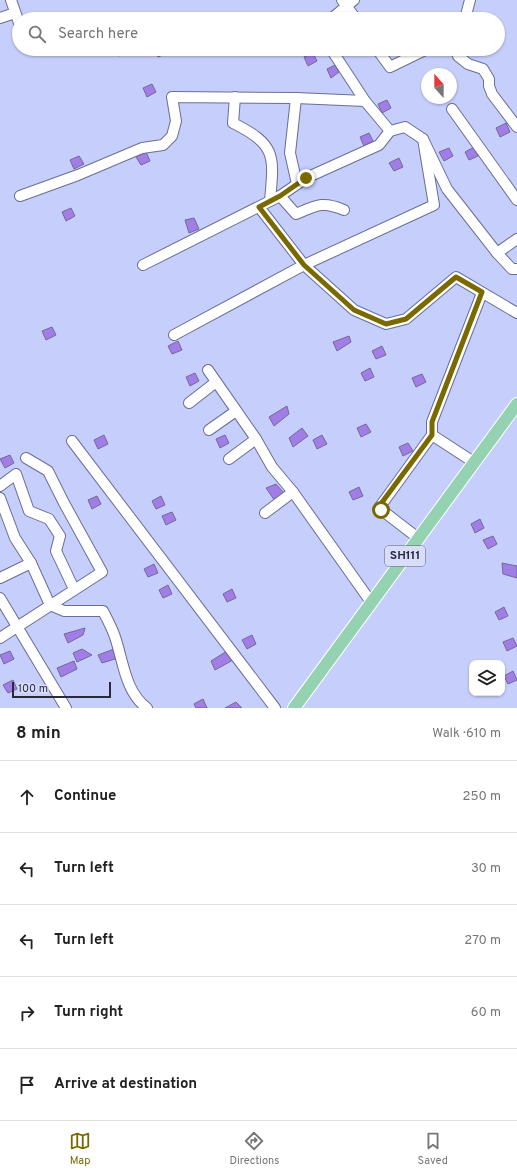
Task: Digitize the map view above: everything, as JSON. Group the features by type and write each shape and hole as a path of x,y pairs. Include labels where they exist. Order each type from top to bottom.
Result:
{"main road":[{"name":"SH111","path":"294,708 517,404"}],"street":[{"path":"10,0 15,12"},
{"path":"467,12 470,0"},
{"path":"338,12 348,2 353,12"},
{"path":"0,18 12,14"},
{"path":"336,56 365,101 390,131"},
{"path":"382,56 390,67 413,56"},
{"path":"458,56 468,64 483,69 489,79 489,86 492,94 517,127"},
{"path":"20,196 142,148 163,145 172,136 176,121 172,97 296,98 365,101"},
{"path":"235,97 233,123 266,144 273,166 270,201"},
{"path":"296,98 290,153 297,184"},
{"path":"452,109 517,200"},
{"path":"143,265 280,196 306,178 380,145 390,131 405,126 423,139 447,189 512,269 517,269"},
{"path":"174,335 304,265 434,205 423,139"},
{"path":"280,196 296,214 313,206 330,204 344,210"},
{"path":"259,207 304,265 354,310 386,324 406,319 456,277 517,313"},
{"path":"498,253 517,239"},
{"path":"418,538 379,508 432,435 432,422 482,292"},
{"path":"208,370 256,438 272,467 293,492 371,602"},
{"path":"189,403 216,382"},
{"path":"209,430 236,411"},
{"path":"432,435 475,463"},
{"path":"229,458 256,438"},
{"path":"72,441 275,708"},
{"path":"0,638 50,604 102,572 48,471 26,458"},
{"path":"0,486 16,474 29,511 49,519 60,536 56,551 74,589"},
{"path":"265,514 293,492"},
{"path":"0,498 14,538 31,564 50,604 64,611 103,611 115,636 124,672 141,704 146,708"},
{"path":"0,578 31,564"},
{"path":"0,598 66,708"}],"building":[{"path":"314,56 317,61 308,66 304,57"},
{"path":"335,65 339,72 331,78 327,69"},
{"path":"152,84 156,92 147,97 143,88"},
{"path":"387,100 391,108 382,113 378,104"},
{"path":"506,123 510,132 500,137 496,128"},
{"path":"369,133 373,141 364,146 360,137"},
{"path":"474,147 478,156 469,160 465,152"},
{"path":"449,148 453,156 444,161 439,152"},
{"path":"146,152 150,161 141,165 136,157"},
{"path":"79,156 84,164 74,169 70,160"},
{"path":"399,158 403,167 394,171 389,163"},
{"path":"71,208 75,216 66,221 62,212"},
{"path":"194,218 199,229 189,233 185,220"},
{"path":"52,327 56,335 46,340 42,331"},
{"path":"349,336 351,342 337,351 333,342"},
{"path":"178,341 182,350 172,354 168,346"},
{"path":"382,346 386,355 376,359 372,351"},
{"path":"370,368 374,377 365,381 361,373"},
{"path":"195,373 199,381 190,386 186,377"},
{"path":"422,374 426,382 416,387 412,378"},
{"path":"287,406 289,414 274,426 269,417"},
{"path":"366,424 371,432 361,437 357,428"},
{"path":"302,428 308,436 293,447 289,438"},
{"path":"104,435 108,444 98,449 94,440"},
{"path":"225,435 229,443 220,448 216,439"},
{"path":"322,435 327,444 317,449 313,440"},
{"path":"408,443 413,451 403,456 399,447"},
{"path":"10,455 14,463 5,468 0,459"},
{"path":"276,484 284,493 275,501 266,488"},
{"path":"359,487 363,496 353,500 349,492"},
{"path":"97,496 101,504 92,509 88,500"},
{"path":"161,496 165,505 156,509 152,501"},
{"path":"172,512 176,520 166,525 162,516"},
{"path":"480,519 484,528 475,533 471,524"},
{"path":"493,536 497,544 488,549 483,540"},
{"path":"502,563 517,566 517,578 503,574"},
{"path":"154,564 158,573 148,577 144,569"},
{"path":"168,585 172,594 163,598 159,590"},
{"path":"232,589 236,598 227,602 223,594"},
{"path":"504,607 508,616 499,620 495,612"},
{"path":"85,628 83,635 68,643 64,634"},
{"path":"252,635 256,644 247,649 242,640"},
{"path":"513,638 517,646 507,651 503,642"},
{"path":"82,649 92,655 77,662 73,653"},
{"path":"114,649 115,659 102,663 98,655"},
{"path":"10,651 14,659 4,664 0,655"},
{"path":"227,651 233,660 215,670 211,661"},
{"path":"74,661 77,669 61,677 57,668"},
{"path":"513,671 517,680 508,684 505,675"},
{"path":"13,680 17,689 8,693 3,685"},
{"path":"203,699 207,708 196,708 194,704"},
{"path":"236,702 242,708 225,708"}],"route":[{"path":"306,178 280,196 259,207 304,265 354,310 386,324 406,319 456,277 482,292 432,422 432,435 380,505 379,508 381,510"}]}
